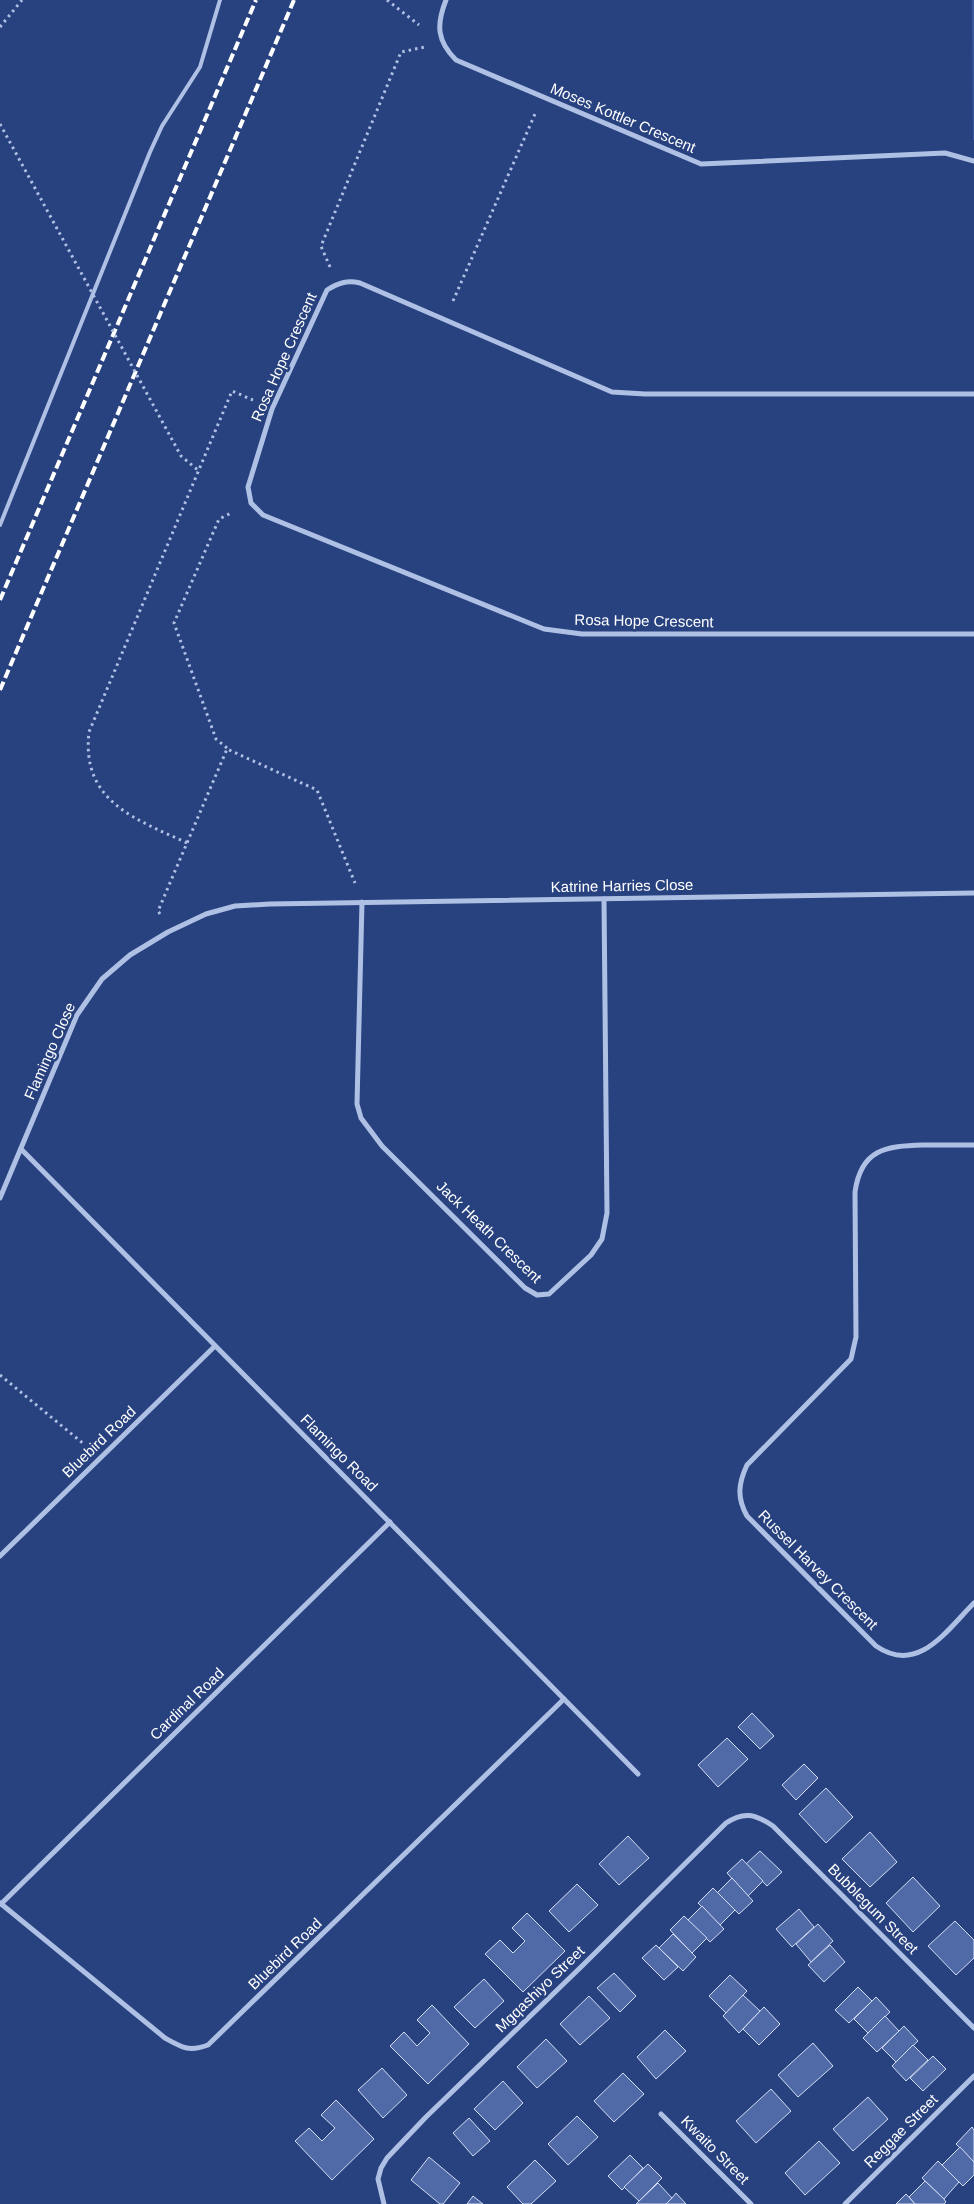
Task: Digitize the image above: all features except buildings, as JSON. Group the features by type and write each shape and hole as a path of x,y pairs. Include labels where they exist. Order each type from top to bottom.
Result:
{"street":[{"path":"443,43 439,29 440,16 446,0"},
{"name":"Moses Kottler Crescent","path":"443,43 456,60 466,66 701,164 945,153 974,161"},
{"name":"Rosa Hope Crescent","path":"974,394 644,394 612,392 360,283 351,281 336,284 327,290 272,409 248,487 251,503 263,515 544,629 582,634 974,634"},
{"name":"Katrine Harries Close","path":"270,904 974,893"},
{"name":"Jack Heath Crescent","path":"362,902 357,1104 361,1118 382,1146 525,1288 536,1295 549,1294 591,1255 602,1239 607,1213 604,899"},
{"name":"Flamingo Close","path":"0,1198 77,1015 102,979 130,955 168,932 206,914 235,906 270,904"},
{"name":"Russel Harvey Crescent","path":"974,1144 896,1146 874,1154 866,1162 858,1176 855,1192 856,1337 851,1359 746,1465 739,1488 742,1508 747,1516 876,1646 886,1652 897,1656 910,1656 929,1648 974,1604"},
{"name":"Flamingo Road","path":"21,1149 638,1774"},
{"name":"Bluebird Road","path":"0,1556 216,1346"},
{"name":"Cardinal Road","path":"1,1904 390,1522"},
{"name":"Bluebird Road","path":"1,1904 165,2038 182,2047 194,2050 208,2046 564,1699"},
{"name":"Bubblegum Street","path":"750,1815 762,1818 773,1826 974,2028"},
{"name":"Mgqashiyo Street","path":"384,2204 378,2179 381,2168 426,2117 726,1823 737,1816 750,1815"},
{"name":"Reggae Street","path":"845,2204 974,2076"},
{"name":"Kwaito Street","path":"661,2114 751,2204"}],"lane":[{"path":"0,525 150,152 162,126 200,67 220,0"}],"path":[{"path":"0,27 22,0"},
{"path":"387,0 443,43"},
{"path":"336,284 322,246 401,52 443,43"},
{"path":"455,297 535,115"},
{"path":"0,124 181,456 199,471"},
{"path":"187,843 128,816 120,809 98,784 88,760 88,745 92,720 232,391"},
{"path":"219,519 174,623 216,739 227,749 317,790 355,883"},
{"path":"158,911 227,749"},
{"path":"0,1375 100,1458"}],"shaded area":[{"path":"972,0 974,0 974,140 973,140"}],"railway":[{"path":"0,600 256,0"},
{"path":"0,690 294,0"}]}
